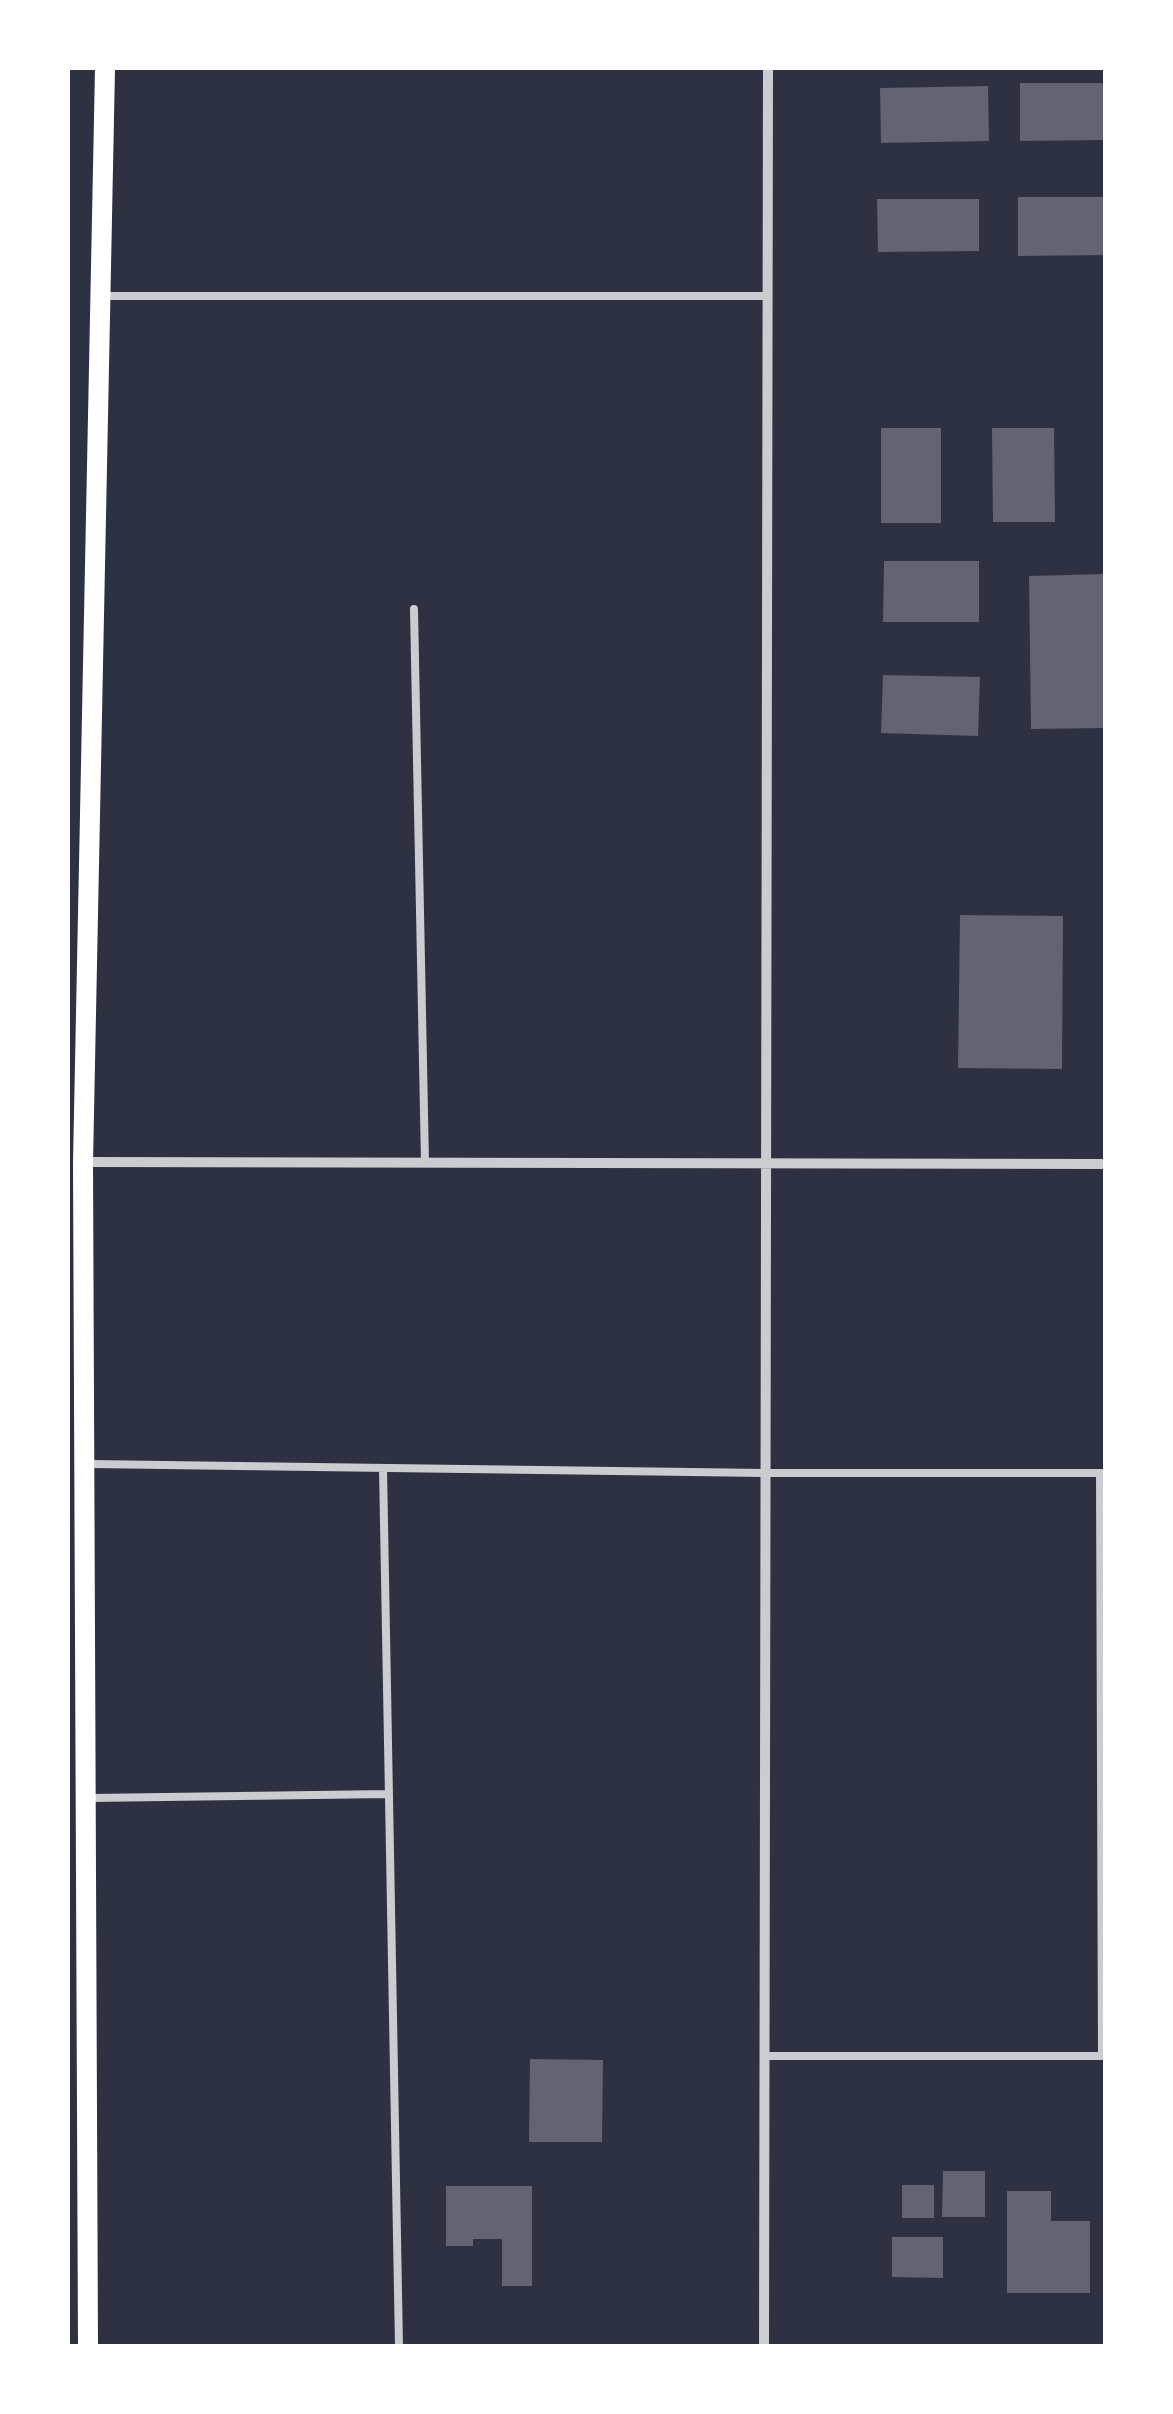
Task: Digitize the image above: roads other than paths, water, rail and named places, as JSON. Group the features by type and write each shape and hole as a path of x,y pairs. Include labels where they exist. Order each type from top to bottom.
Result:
{"main road":[{"path":"88,2346 84,1162 106,68"}],"street":[{"path":"764,2346 768,68"},
{"path":"84,1162 1106,1164"}],"lane":[{"path":"101,296 767,296"},
{"path":"414,610 425,1163"},
{"path":"84,1464 1102,1473 1104,2056 765,2056"},
{"path":"384,1468 399,2346"},
{"path":"86,1798 389,1794"}]}
